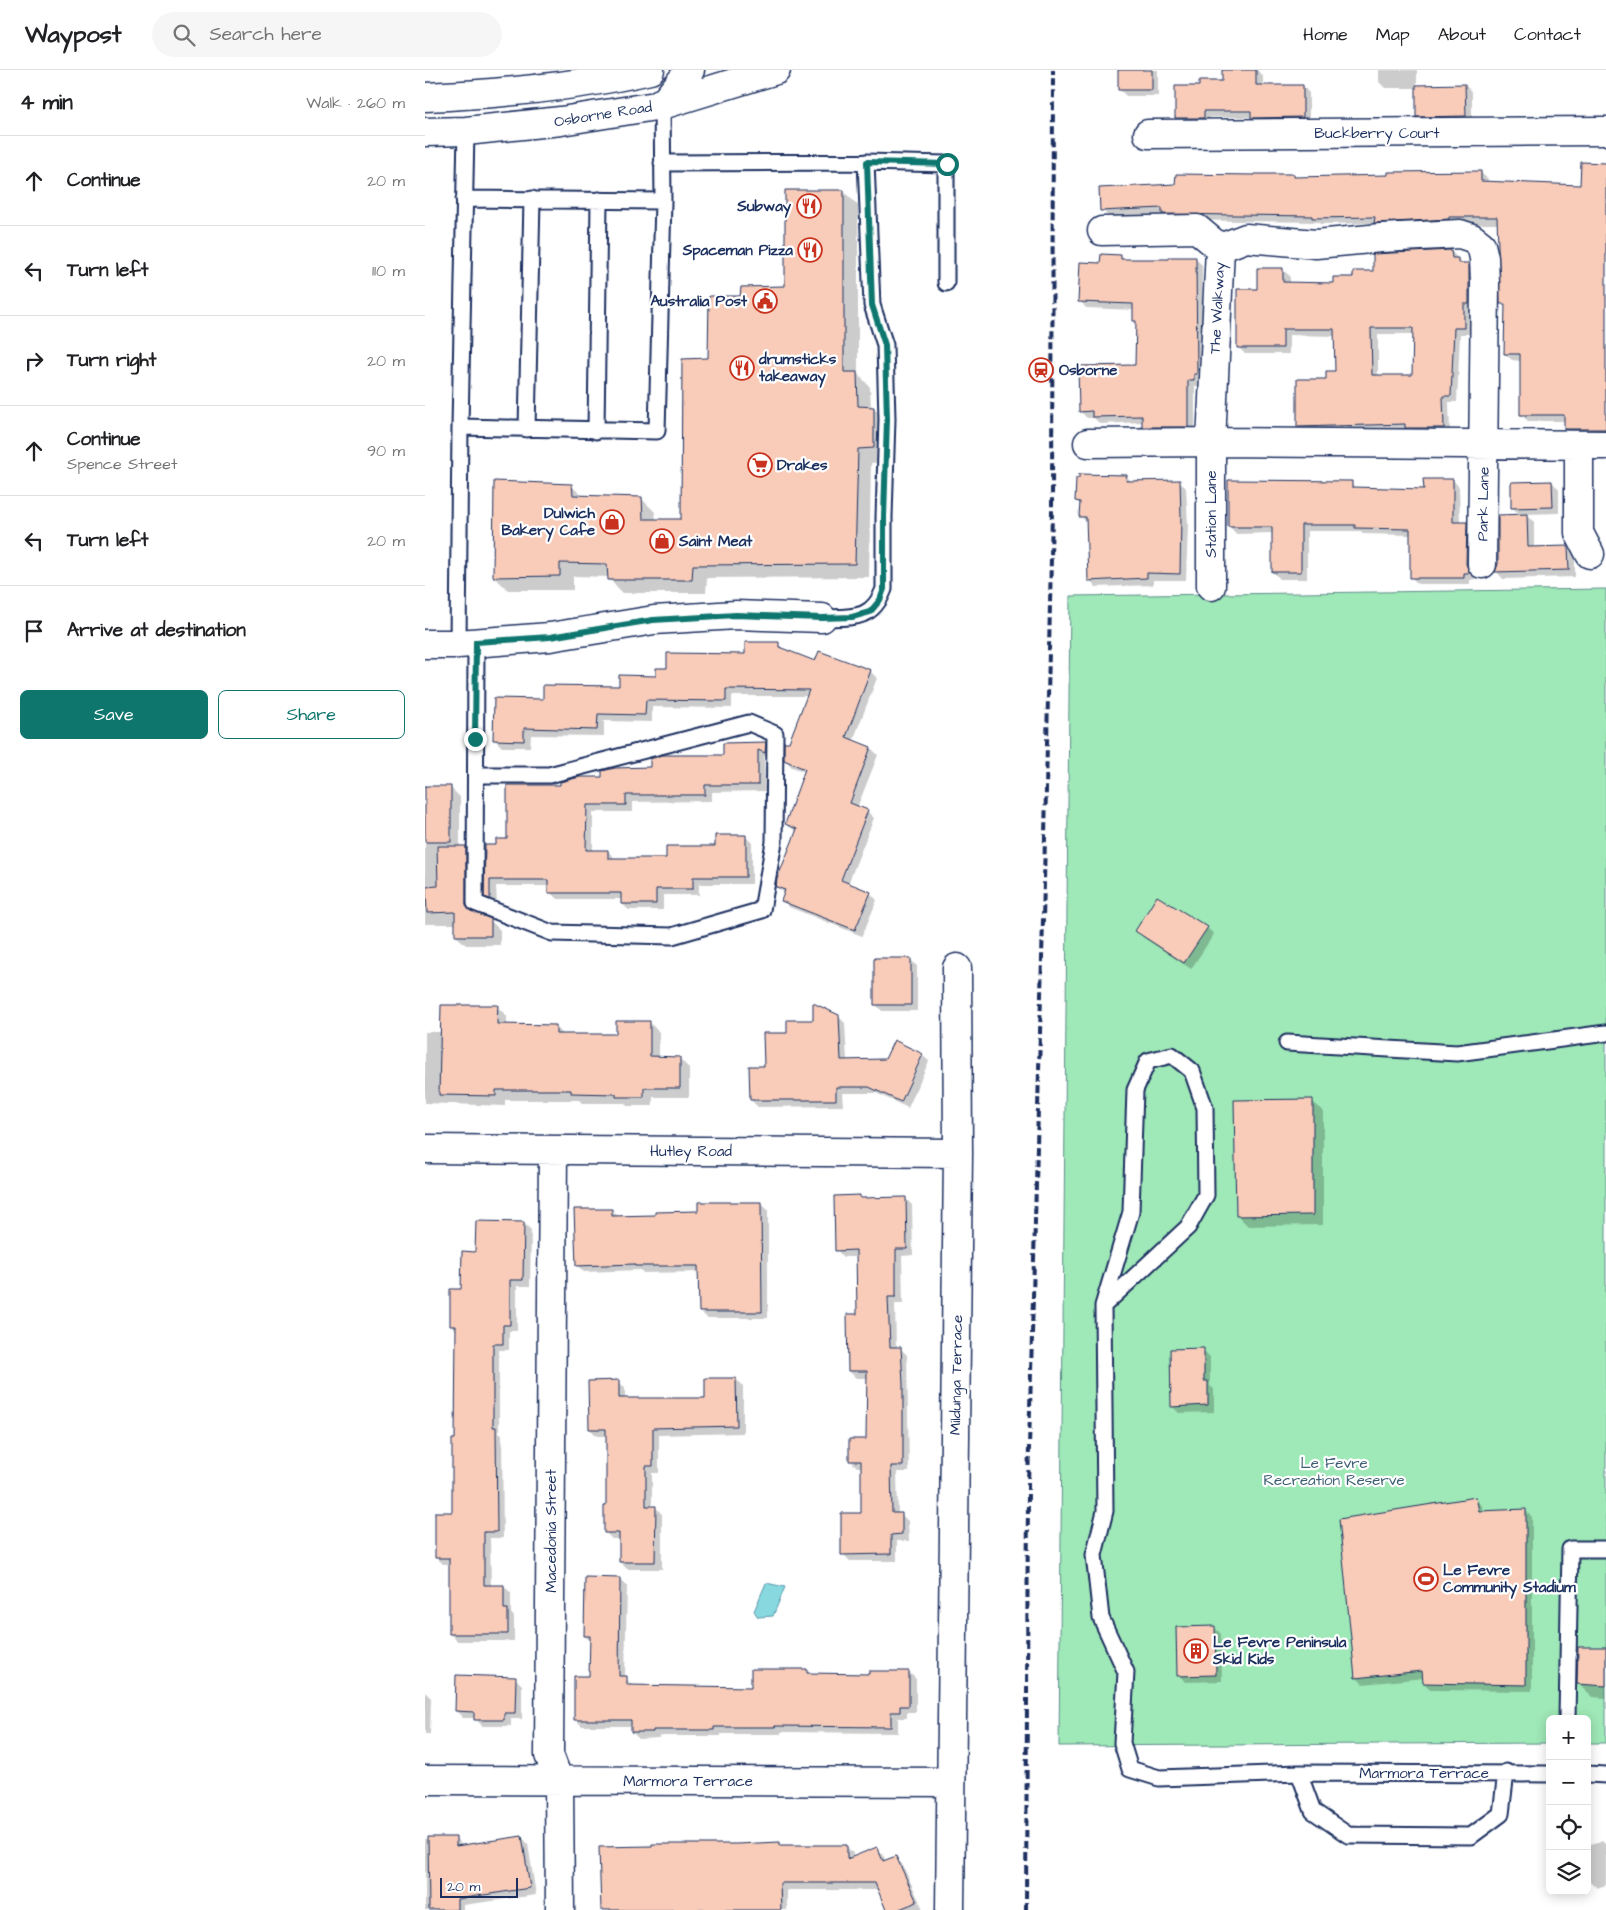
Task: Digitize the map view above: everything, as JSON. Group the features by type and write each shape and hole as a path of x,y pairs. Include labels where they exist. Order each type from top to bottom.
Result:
{"street":[{"path":"425,98 497,94 622,76 650,70"},
{"path":"622,76 662,105 690,70"},
{"name":"Osborne Road","path":"425,132 466,131 561,121 662,105 776,70"},
{"name":"Buckberry Court","path":"1148,134 1606,131"},
{"path":"1102,231 1197,229 1220,248"},
{"name":"The Walkway","path":"1211,442 1220,248 1246,238 1316,244 1437,234 1460,234 1472,238 1481,245 1484,258 1485,445"},
{"name":"Station Lane","path":"1211,442 1211,586"},
{"path":"1088,443 1606,445"},
{"name":"Park Lane","path":"1482,564 1485,445"},
{"path":"1579,445 1579,533 1590,554"},
{"path":"425,644 550,637 653,620 736,615 822,618"},
{"name":"Mildunga Terrace","path":"950,1910 958,1153 957,968"},
{"name":"Hutley Road","path":"425,1149 958,1153"},
{"name":"Macedonia Street","path":"553,1150 549,1755 559,1781 560,1910"},
{"name":"Marmora Terrace","path":"425,1780 951,1782"}],"lane":[{"path":"460,427 657,431 663,201 662,105"},
{"path":"466,131 460,427 467,643 476,776 475,903 552,933 672,936 763,910 774,842 775,734 749,724 549,776 476,776"},
{"path":"663,163 867,162 947,164 946,283"},
{"path":"822,618 852,617 870,612 880,600 884,589 887,419 885,345 872,305 867,162"},
{"path":"464,199 663,201"},
{"path":"527,429 532,199"},
{"path":"596,431 599,200"},
{"path":"1287,1043 1457,1053 1606,1033"},
{"path":"1172,1055 1192,1071 1205,1108 1206,1195 1188,1227 1103,1306 1131,1212 1135,1090 1148,1061 1172,1055"},
{"name":"Marmora Terrace","path":"1103,1306 1105,1511 1094,1556 1101,1618 1126,1672 1122,1744 1130,1769 1159,1778 1299,1773 1506,1772 1546,1774"},
{"path":"1567,1715 1570,1549 1606,1549"},
{"path":"1299,1773 1313,1812 1349,1835 1471,1836 1501,1814 1506,1772"},
{"path":"1591,1774 1606,1775"}],"green space":[{"name":"Le Fevre Recreation Reserve","path":"1606,589 1606,1743 1591,1743 1591,1715 1546,1715 1546,1743 1059,1746 1070,596"}],"water":[{"path":"766,1583 785,1587 773,1616 758,1617 754,1611"}],"building":[{"path":"1118,70 1152,70 1152,90 1118,90"},
{"path":"1222,70 1256,70 1256,85 1303,85 1303,117 1251,118 1251,111 1204,111 1204,118 1175,118 1175,86 1199,86 1199,81 1222,81"},
{"path":"1465,84 1466,116 1416,117 1416,85"},
{"path":"1581,162 1606,163 1606,429 1564,429 1564,415 1520,415 1520,354 1504,354 1505,304 1500,304 1497,217 1449,217 1449,219 1374,223 1375,217 1312,218 1312,216 1162,214 1162,208 1100,211 1099,188 1175,184 1176,174 1294,174 1294,177 1388,175 1388,172 1481,171 1481,181 1580,185"},
{"path":"785,190 844,190 844,372 857,372 858,406 874,407 874,448 858,449 855,564 693,565 692,580 608,580 607,564 560,563 560,576 493,577 494,481 572,484 573,495 642,497 643,519 681,519 682,359 708,358 709,296 740,296 741,287 785,286"},
{"path":"1451,250 1452,258 1458,258 1458,263 1469,263 1469,304 1464,304 1464,328 1454,328 1451,396 1443,396 1444,428 1405,428 1405,424 1297,427 1297,379 1326,379 1326,371 1335,371 1334,329 1283,329 1283,348 1237,348 1237,289 1257,289 1257,268 1283,268 1283,282 1333,283 1333,277 1353,277 1353,271 1373,271 1373,254","holes":["1371,328 1413,328 1412,375 1372,375"]},
{"path":"1101,254 1121,255 1121,259 1196,257 1197,374 1194,374 1194,380 1188,380 1188,427 1142,427 1142,416 1092,417 1092,411 1079,412 1078,366 1135,365 1136,321 1133,321 1133,304 1078,302 1080,262 1100,263"},
{"path":"1079,474 1127,475 1126,481 1180,480 1180,574 1147,573 1147,578 1088,581 1086,517 1079,517 1080,502 1075,501 1076,478 1079,478"},
{"path":"1423,479 1453,479 1453,522 1467,522 1466,564 1470,573 1464,573 1464,578 1410,578 1410,529 1355,528 1355,525 1301,525 1301,572 1272,572 1272,527 1228,527 1228,480 1352,481 1352,487 1424,489"},
{"path":"1552,481 1553,507 1511,508 1511,482"},
{"path":"1527,514 1528,547 1568,546 1569,570 1495,572 1498,564 1498,515"},
{"path":"745,642 779,642 779,647 815,661 819,651 871,670 846,737 871,747 850,803 868,810 841,880 871,892 855,930 781,901 785,890 776,887 777,879 797,829 785,824 805,769 784,760 784,742 789,742 809,690 726,689 726,701 646,700 645,715 598,714 597,730 524,728 524,741 493,740 494,698 543,699 543,685 619,686 619,675 656,676 656,668 667,668 667,653 745,654"},
{"path":"766,742 765,753 758,750 758,785 705,785 705,795 626,795 626,805 587,805 586,850 608,850 608,858 666,858 666,846 715,846 715,835 746,835 746,877 693,877 693,889 656,889 656,904 621,904 621,893 548,893 548,880 490,880 490,899 484,897 485,845 496,845 496,839 507,839 507,785 560,785 560,782 580,777 602,777 602,771 615,768 650,767 650,759 663,755 723,755 723,743"},
{"path":"425,786 451,786 451,842 425,842"},
{"path":"437,846 466,846 466,904 471,911 491,919 491,936 455,936 455,912 427,913 426,887 438,886"},
{"path":"1157,896 1208,927 1184,963 1135,931"},
{"path":"874,958 911,958 911,1005 874,1005"},
{"path":"813,1003 839,1015 841,1060 885,1059 894,1040 923,1054 901,1102 869,1087 836,1087 836,1100 750,1100 749,1066 764,1066 763,1033 787,1033 787,1020 813,1020"},
{"path":"441,1005 498,1005 497,1024 556,1025 556,1034 616,1034 616,1021 650,1021 650,1056 680,1057 680,1088 644,1088 644,1097 616,1097 616,1094 571,1093 571,1090 496,1090 496,1096 439,1095"},
{"path":"1313,1099 1313,1215 1236,1216 1234,1100"},
{"path":"860,1195 860,1198 906,1197 907,1249 896,1249 896,1297 888,1297 890,1347 901,1347 903,1466 891,1466 892,1513 902,1513 902,1534 891,1535 891,1554 841,1555 841,1513 861,1513 861,1461 849,1461 849,1439 866,1439 867,1371 848,1371 847,1314 857,1314 856,1250 835,1251 834,1196"},
{"path":"698,1202 761,1202 762,1312 699,1312 698,1266 635,1266 635,1264 576,1266 574,1209 612,1209 612,1216 655,1215 655,1212 698,1211"},
{"path":"476,1221 524,1222 523,1280 510,1280 510,1325 503,1325 503,1344 493,1344 493,1427 496,1427 497,1532 484,1532 484,1585 504,1585 504,1609 508,1609 508,1634 449,1634 449,1558 435,1558 435,1512 452,1512 452,1439 455,1439 456,1326 450,1326 450,1289 461,1289 462,1251 475,1252"},
{"path":"1204,1348 1204,1381 1208,1381 1208,1405 1171,1407 1170,1349"},
{"path":"705,1378 736,1378 737,1426 653,1428 653,1466 646,1466 646,1506 656,1506 655,1562 619,1562 619,1533 604,1533 606,1429 589,1429 588,1381 619,1380 619,1398 705,1398"},
{"path":"1476,1497 1479,1511 1526,1509 1526,1685 1423,1683 1422,1671 1355,1678 1339,1519"},
{"path":"585,1577 620,1578 619,1676 627,1676 627,1685 751,1687 751,1669 807,1669 807,1673 869,1674 869,1671 909,1671 909,1706 900,1706 900,1712 891,1712 891,1727 714,1727 714,1730 631,1732 631,1720 574,1720 574,1676 589,1676 590,1636 584,1636"},
{"name":"Le Fevre Peninsula Skid Kids","path":"1215,1626 1216,1675 1177,1676 1176,1627"},
{"path":"1578,1647 1606,1647 1606,1686 1577,1684"},
{"path":"456,1675 516,1677 515,1713 504,1713 504,1720 474,1720 474,1712 455,1711"},
{"path":"522,1836 530,1888 457,1899 457,1910 429,1910 428,1837 456,1837 456,1846"},
{"path":"780,1842 780,1845 847,1845 847,1859 877,1847 883,1861 896,1856 917,1902 897,1910 886,1910 875,1883 780,1883 781,1910 601,1910 599,1847 652,1846 652,1844"}],"railway":[{"path":"1026,1910 1028,1485 1052,511 1053,70"}],"place":[{"name":"Subway","path":"809,206"},
{"name":"Spaceman Pizza","path":"810,250"},
{"name":"Australia Post","path":"765,301"},
{"name":"drumsticks takeaway","path":"742,368"},
{"name":"Osborne","path":"1041,370"},
{"name":"Drakes","path":"760,465"},
{"name":"Dulwich Bakery Cafe","path":"612,522"},
{"name":"Saint Meat","path":"662,541"},
{"name":"Le Fevre Community Stadium","path":"1426,1579"},
{"name":"Le Fevre Peninsula Skid Kids","path":"1196,1651"}],"route":[{"path":"475,739 476,642 550,637 653,620 736,615 822,618 852,617 870,612 880,600 884,589 887,419 885,345 872,305 867,162 947,164"}]}
